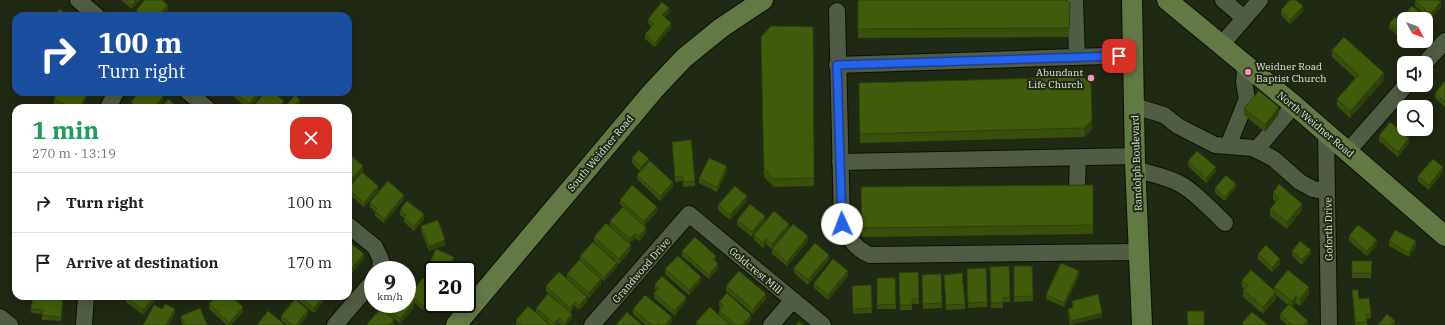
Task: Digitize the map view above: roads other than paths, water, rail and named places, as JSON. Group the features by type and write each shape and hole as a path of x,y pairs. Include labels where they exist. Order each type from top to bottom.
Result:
{"main road":[{"name":"South Weidner Road","path":"456,325 653,91 684,58 721,28 763,0"},
{"name":"Randolph Boulevard","path":"1132,0 1135,163 1142,325"},
{"name":"North Weidner Road","path":"1167,0 1267,82 1445,236"}],"street":[{"path":"78,0 92,12"},
{"path":"1075,0 1077,57"},
{"path":"1223,0 1244,18"},
{"path":"1222,44 1260,0"},
{"path":"837,12 837,65 842,224 849,238 861,252 870,255 1139,252"},
{"path":"1431,56 1445,41"},
{"path":"837,65 1133,55"},
{"path":"1242,61 1245,72 1244,82 1247,99"},
{"path":"1228,146 1247,99 1267,82"},
{"path":"1348,151 1400,92"},
{"path":"193,96 202,104"},
{"path":"1256,150 1294,105"},
{"path":"1134,106 1164,115 1178,126 1214,145 1252,148 1274,160 1300,182 1313,189 1327,192"},
{"name":"Goforth Drive","path":"1326,133 1329,325"},
{"path":"840,162 1078,158 1135,163 1175,181 1225,223"},
{"path":"1077,186 1078,158"},
{"name":"Goldcrest Mill","path":"689,214 823,325"},
{"name":"Grandwood Drive","path":"592,325 689,214"},
{"path":"352,228 375,247 379,261"},
{"path":"335,325 364,291"},
{"path":"84,325 86,300"},
{"path":"771,325 792,300"},
{"path":"0,317 10,325"}],"place":[{"name":"Weidner Road Baptist Church","path":"1248,72"},
{"name":"Abundant Life Church","path":"1091,78"}]}
